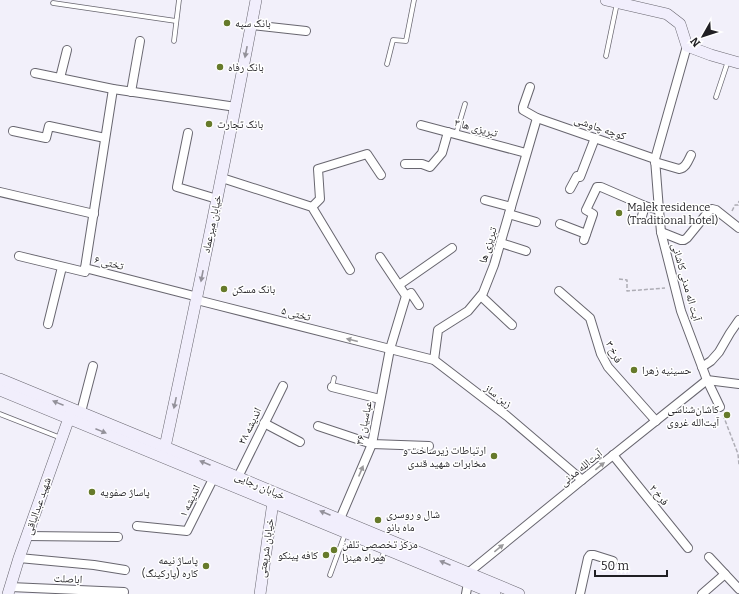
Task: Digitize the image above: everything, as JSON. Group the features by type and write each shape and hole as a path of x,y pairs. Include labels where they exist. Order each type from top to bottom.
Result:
{"main road":[{"name":"خیابان میرعماد","path":"165,446 222,178 256,0"},
{"path":"606,0 667,14 680,24 687,46 734,62"},
{"name":"خیابان رجایی","path":"0,380 165,446 340,520 467,583 520,594"},
{"name":"خیابان رجایی","path":"0,390 495,594"},
{"name":"شهید عبدالباقی","path":"9,590 69,418"},
{"name":"خیابان شریعتی","path":"260,594 273,502"}],"street":[{"path":"251,25 306,31"},
{"path":"131,92 140,41"},
{"name":"آیت اله مدنی کاشانی","path":"687,46 655,160 661,232 681,311 707,380 720,407"},
{"path":"60,78 67,50"},
{"path":"35,73 113,89 236,107"},
{"path":"530,87 523,110 537,118"},
{"path":"85,268 113,89"},
{"name":"کوچه چاوشی","path":"537,118 679,169 682,169 685,166 691,155"},
{"name":"تبریزی ها","path":"434,360 438,330 468,311 483,293 501,243 537,118"},
{"name":"تبریزی ها ۳","path":"421,125 526,153"},
{"path":"13,130 46,138 49,126 106,138"},
{"path":"188,133 177,187 217,199"},
{"path":"405,164 422,164 430,167 442,154 452,133"},
{"path":"570,189 577,176 580,177 595,138"},
{"path":"312,207 320,199 318,169 367,154 381,175"},
{"path":"222,178 312,207 350,270"},
{"path":"560,224 585,237 593,214 586,210 597,187 601,187 645,206 659,210"},
{"path":"0,192 94,214"},
{"path":"485,200 536,222"},
{"path":"642,216 645,206"},
{"path":"661,232 684,240 712,209 716,210 739,228"},
{"path":"501,243 526,252"},
{"path":"399,285 452,248"},
{"name":"تختی ۶","path":"19,256 85,272 85,268 197,298"},
{"path":"380,257 406,296 411,293 420,305"},
{"path":"48,324 62,266"},
{"name":"فرخ ۳","path":"558,292 590,318 601,354 608,368 656,421"},
{"name":"عباسیان ۳۶","path":"340,520 372,444 390,350 406,296"},
{"path":"481,296 512,325"},
{"name":"تختی ۵","path":"197,298 390,350"},
{"path":"702,367 711,361 719,352 739,320"},
{"name":"زین ساز","path":"390,350 434,360 506,416 582,480"},
{"path":"81,412 93,366"},
{"path":"707,380 739,384"},
{"name":"آیت‌الله مدنی","path":"467,583 582,480 707,380"},
{"name":"اندیشه ۳۸","path":"238,477 283,386"},
{"path":"332,388 380,399"},
{"path":"264,423 300,442"},
{"path":"318,426 372,444 429,446"},
{"name":"فرخ ۲","path":"613,455 688,548"},
{"name":"اندیشه ۱","path":"137,526 187,531 214,477"},
{"path":"27,536 118,537"},
{"path":"580,594 590,555 613,561"},
{"path":"709,557 739,589"},
{"path":"19,558 94,565 125,570"},
{"path":"702,594 725,574"},
{"name":"اباصلت","path":"9,590 124,592"}],"lane":[{"path":"174,41 179,0"},
{"path":"387,64 393,40 406,41 414,0"},
{"path":"606,56 617,2"},
{"path":"53,3 176,21"},
{"path":"716,96 734,62"},
{"path":"452,133 464,104"},
{"path":"332,388 334,378"},
{"path":"0,414 62,438"},
{"path":"330,575 345,532"},
{"path":"381,561 386,549"}],"path":[{"path":"728,219 735,205 738,205 739,201"},
{"path":"619,279 627,280 626,291 675,288"},
{"path":"720,407 738,454 739,465"}],"place":[{"name":"بانک سپه","path":"227,23"},
{"name":"بانک رفاه","path":"220,67"},
{"name":"بانک تجارت","path":"209,124"},
{"name":"Malek residence (Traditional hotel)","path":"619,213"},
{"name":"بانک مسکن","path":"224,289"},
{"name":"حسینیه زهرا","path":"634,370"},
{"name":"کاشان‌شناسی آیت‌الله غروی","path":"727,415"},
{"name":"ارتباطات زیرساخت و مخابرات شهید قندی","path":"494,456"},
{"name":"پاساژ صفویه","path":"92,492"},
{"name":"شال و روسری ماه بانو","path":"378,520"},
{"name":"مرکز تخصصی تلفن همراه هینزا","path":"334,550"},
{"name":"کافه پینکو","path":"326,555"},
{"name":"پاساژ نیمه کاره (پارکینگ)","path":"206,566"}]}
